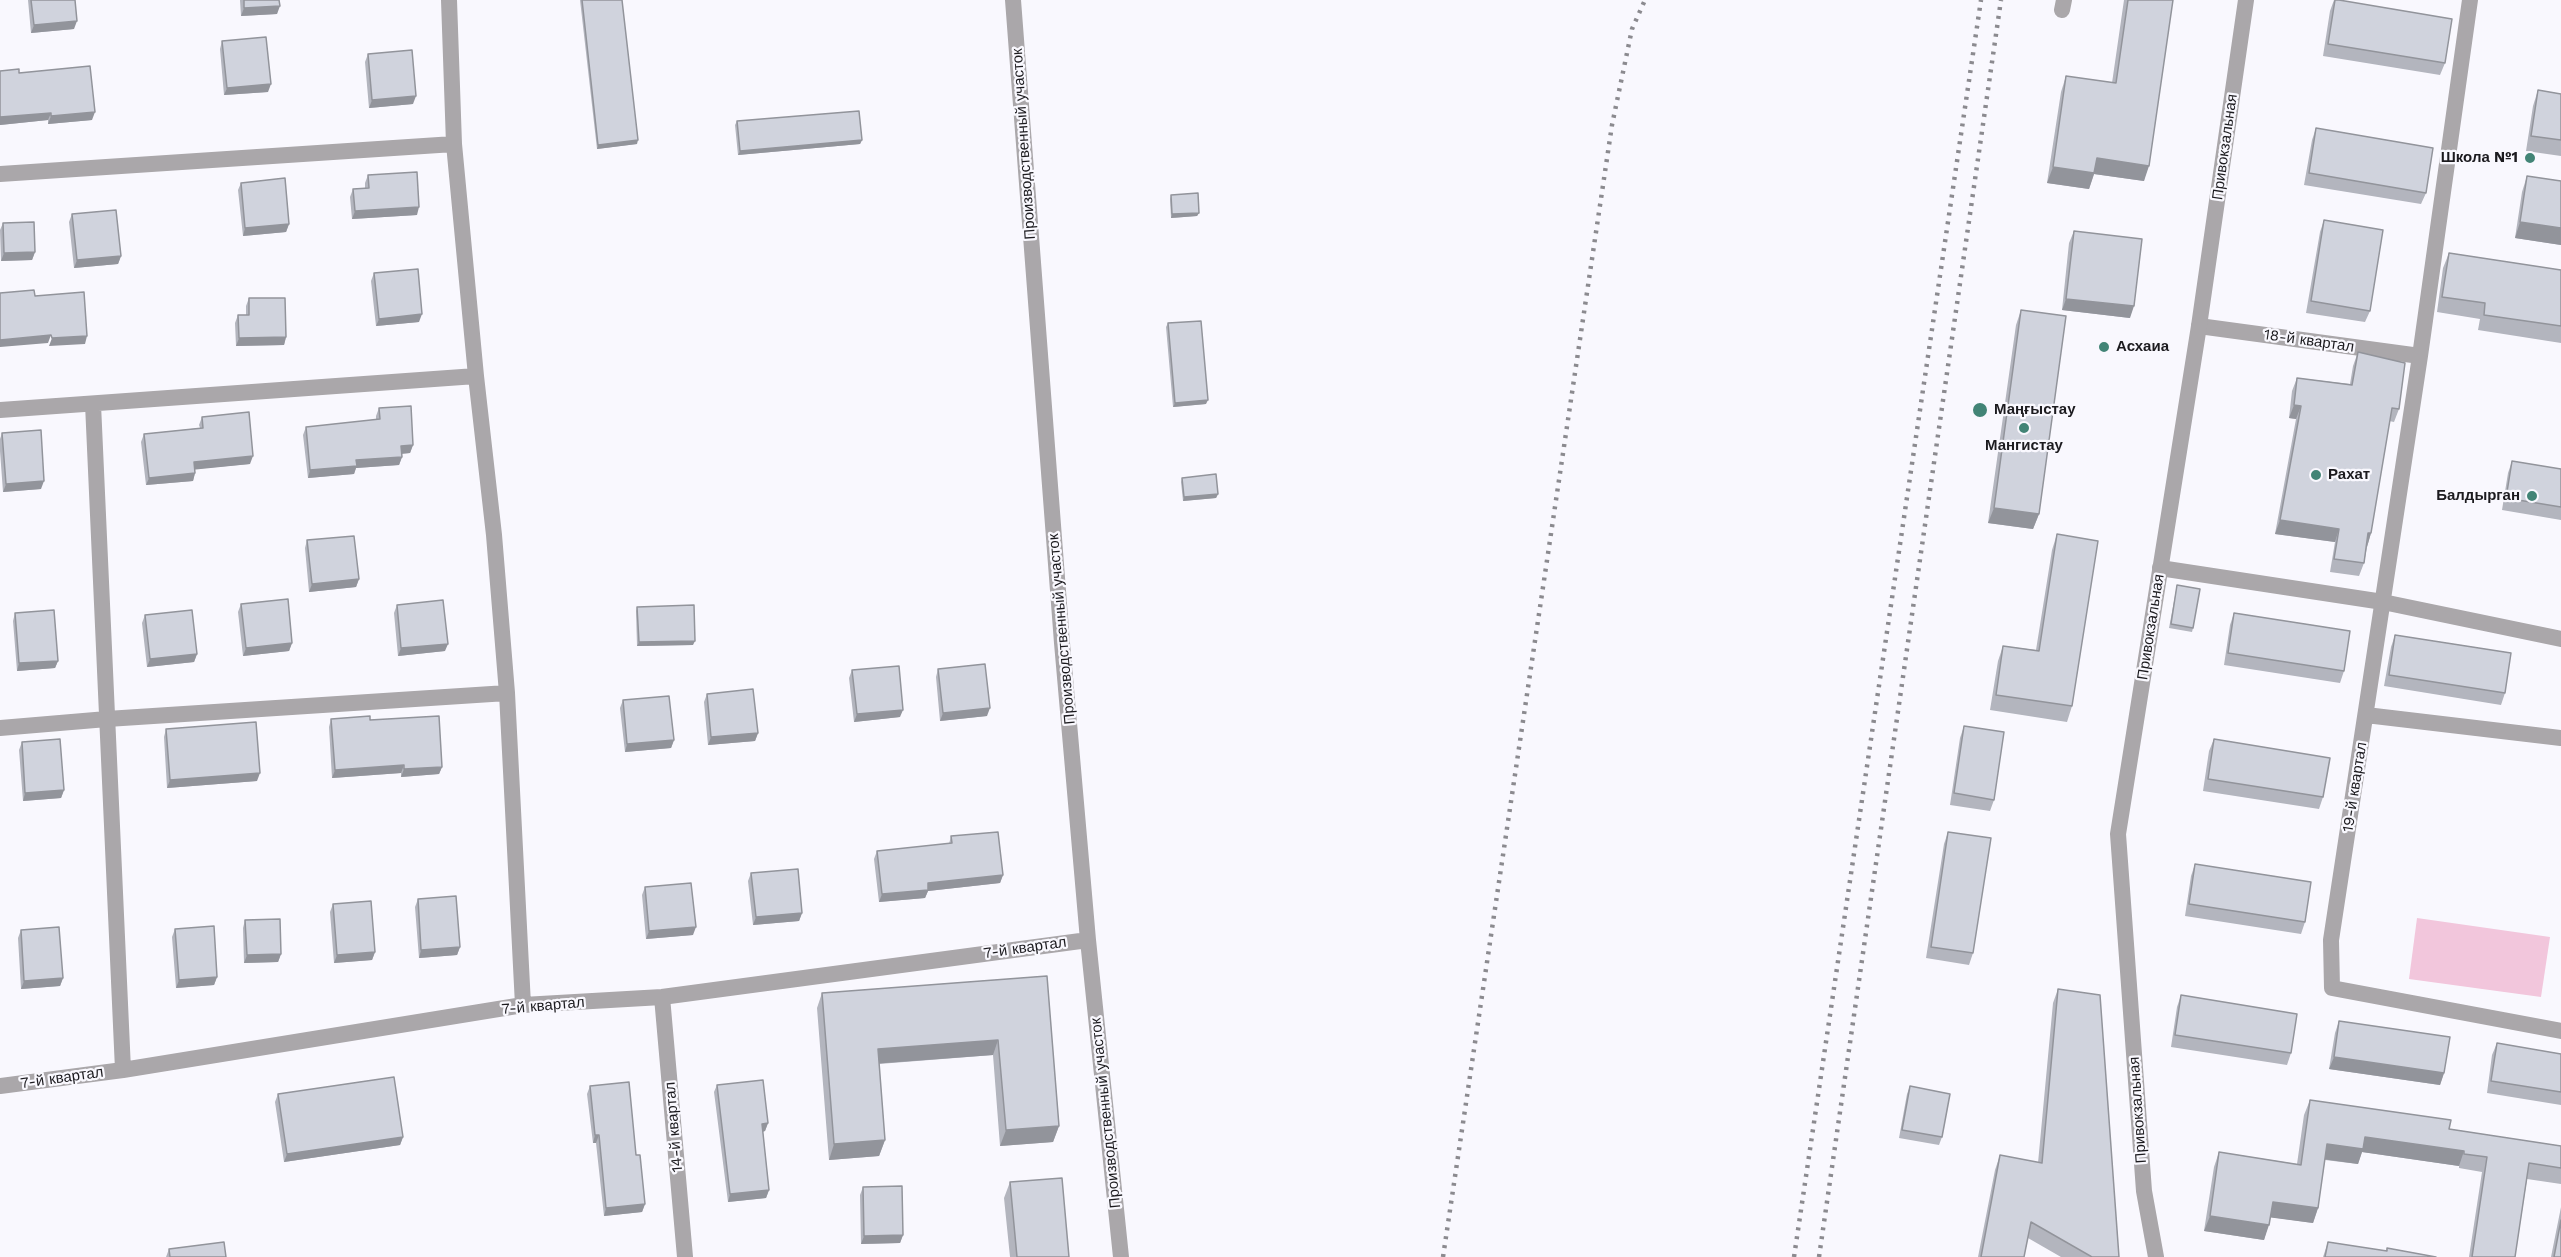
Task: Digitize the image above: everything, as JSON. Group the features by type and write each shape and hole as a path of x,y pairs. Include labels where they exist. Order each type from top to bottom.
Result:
{"street":[{"path":"449,0 454,144 494,535 507,693 523,1005"},
{"name":"Производственный участок","path":"1013,0 1062,643 1088,940 1121,1257"},
{"name":"Привокзальная","path":"2156,1257 2144,1191 2118,834 2199,326 2246,0"},
{"name":"19-й квартал","path":"2470,0 2420,356 2331,940 2332,988 2561,1031"},
{"path":"0,174 454,144"},
{"name":"18-й квартал","path":"2199,326 2420,356"},
{"path":"0,410 476,376"},
{"path":"93,404 123,1070"},
{"path":"2160,568 2383,602 2561,639"},
{"path":"0,728 507,693"},
{"path":"2366,715 2561,738"},
{"name":"7-й квартал","path":"0,1086 123,1070 523,1005 662,997 1088,940"},
{"name":"14-й квартал","path":"662,997 686,1257"}],"shaded area":[{"path":"2417,918 2550,937 2541,997 2409,979"}],"building":[{"path":"31,0 75,0 77,21 34,25"},
{"path":"244,0 279,0 280,6 244,8"},
{"path":"582,0 622,0 638,140 598,145"},
{"path":"2128,0 2173,0 2149,166 2097,158 2094,173 2053,167 2066,76 2116,83"},
{"path":"2335,0 2452,19 2445,63 2328,44"},
{"path":"266,37 271,84 227,88 222,41"},
{"path":"412,50 416,96 372,100 368,54"},
{"path":"90,66 95,112 0,117 0,71 19,69 19,73"},
{"path":"2538,90 2561,94 2561,140 2531,136"},
{"path":"859,111 862,140 740,151 737,121"},
{"path":"2316,128 2433,148 2426,193 2309,173"},
{"path":"417,172 419,207 355,211 353,189 369,188 368,175"},
{"path":"2527,176 2561,181 2561,228 2520,222"},
{"path":"285,178 289,224 245,228 241,183"},
{"path":"1198,193 1199,213 1172,214 1171,195"},
{"path":"116,210 121,256 77,260 72,214"},
{"path":"2324,220 2383,230 2370,311 2311,301"},
{"path":"34,222 35,252 4,253 3,223"},
{"path":"2074,231 2142,239 2134,306 2066,299"},
{"path":"2449,253 2561,270 2561,326 2484,315 2485,303 2442,297"},
{"path":"418,269 422,314 379,319 374,273"},
{"path":"34,290 35,296 84,292 87,336 52,338 51,335 0,340 0,293"},
{"path":"249,298 285,298 286,337 239,338 238,315 249,315"},
{"name":"Мангистау","path":"2021,310 2066,316 2039,514 1994,508"},
{"path":"1201,321 1208,400 1175,403 1168,323"},
{"path":"2358,352 2405,363 2399,409 2392,408 2364,563 2334,559 2339,529 2280,520 2301,406 2294,405 2297,378 2352,385"},
{"path":"411,406 413,445 401,446 402,457 356,460 357,466 310,470 306,427 380,419 379,408"},
{"path":"249,412 253,456 194,462 195,473 149,478 144,434 203,428 202,417"},
{"path":"41,430 44,481 6,484 2,433"},
{"name":"Балдырган","path":"2512,461 2561,469 2561,507 2506,498"},
{"path":"1216,474 1218,494 1184,497 1182,478"},
{"path":"2057,534 2098,541 2072,706 1996,695 2003,646 2039,651"},
{"path":"354,536 359,579 312,584 307,540"},
{"path":"2177,585 2200,589 2193,628 2171,624"},
{"path":"288,599 292,643 246,648 241,604"},
{"path":"443,600 448,644 401,648 397,605"},
{"path":"694,605 695,641 639,642 637,607"},
{"path":"54,610 58,661 19,663 15,613"},
{"path":"192,610 197,654 150,659 145,615"},
{"path":"2234,613 2350,631 2344,671 2228,653"},
{"path":"2395,635 2511,653 2505,693 2389,675"},
{"path":"985,664 990,708 943,713 938,669"},
{"path":"899,666 903,710 857,714 852,670"},
{"path":"753,689 758,733 711,737 707,694"},
{"path":"669,696 674,740 627,744 623,700"},
{"path":"370,716 370,720 439,716 442,767 404,769 404,765 335,770 331,719"},
{"path":"256,722 260,773 170,780 166,729"},
{"path":"1964,726 2004,732 1994,800 1954,793"},
{"path":"60,739 64,790 25,793 22,742"},
{"path":"2214,739 2330,758 2323,797 2208,779"},
{"path":"998,832 1003,875 928,883 928,890 882,894 877,851 952,843 951,836"},
{"path":"1948,832 1991,838 1973,953 1931,947"},
{"path":"2195,864 2311,882 2305,922 2189,904"},
{"path":"798,869 802,913 756,917 751,873"},
{"path":"691,883 696,927 649,931 645,887"},
{"path":"456,896 460,947 421,950 418,899"},
{"path":"371,901 375,952 337,955 333,904"},
{"path":"280,919 281,954 247,955 245,920"},
{"path":"214,926 217,977 179,980 175,929"},
{"path":"59,927 63,978 24,981 21,930"},
{"path":"1047,976 1059,1126 1006,1130 998,1040 878,1049 885,1140 834,1144 822,993"},
{"path":"2058,989 2100,995 2119,1257 2092,1257 2031,1222 2024,1257 1981,1257 2000,1155 2042,1163"},
{"path":"2181,995 2297,1014 2291,1053 2175,1035"},
{"path":"2339,1021 2450,1037 2444,1073 2334,1057"},
{"path":"2497,1043 2561,1054 2561,1092 2491,1081"},
{"path":"394,1077 403,1137 287,1154 278,1094"},
{"path":"763,1080 768,1123 762,1124 769,1190 730,1194 717,1085"},
{"path":"629,1082 636,1155 640,1155 645,1204 606,1208 599,1135 595,1135 590,1086"},
{"path":"1910,1086 1950,1094 1942,1137 1902,1130"},
{"path":"2310,1100 2451,1120 2449,1129 2561,1146 2561,1168 2529,1163 2515,1257 2472,1257 2487,1157 2464,1154 2464,1151 2365,1137 2363,1149 2327,1144 2318,1208 2273,1202 2269,1225 2210,1216 2219,1152 2301,1165"},
{"path":"1062,1178 1069,1257 1017,1257 1010,1182"},
{"path":"902,1186 903,1235 864,1236 863,1187"},
{"path":"2561,1220 2561,1257 2554,1257"},
{"path":"224,1242 226,1257 170,1257 169,1249"},
{"path":"2328,1242 2387,1251 2387,1248 2436,1257 2325,1257"}],"railway":[{"path":"1443,1257 1612,125 1632,29 1645,0"},
{"path":"1794,1257 1981,0"},
{"path":"1819,1257 2001,0"}],"place":[{"name":"Школа №1","path":"2530,158"},
{"name":"Асхаиа","path":"2104,347"},
{"name":"Маңғыстау","path":"1980,410"},
{"name":"Мангистау","path":"2024,428"},
{"name":"Рахат","path":"2316,475"},
{"name":"Балдырган","path":"2532,496"}]}
